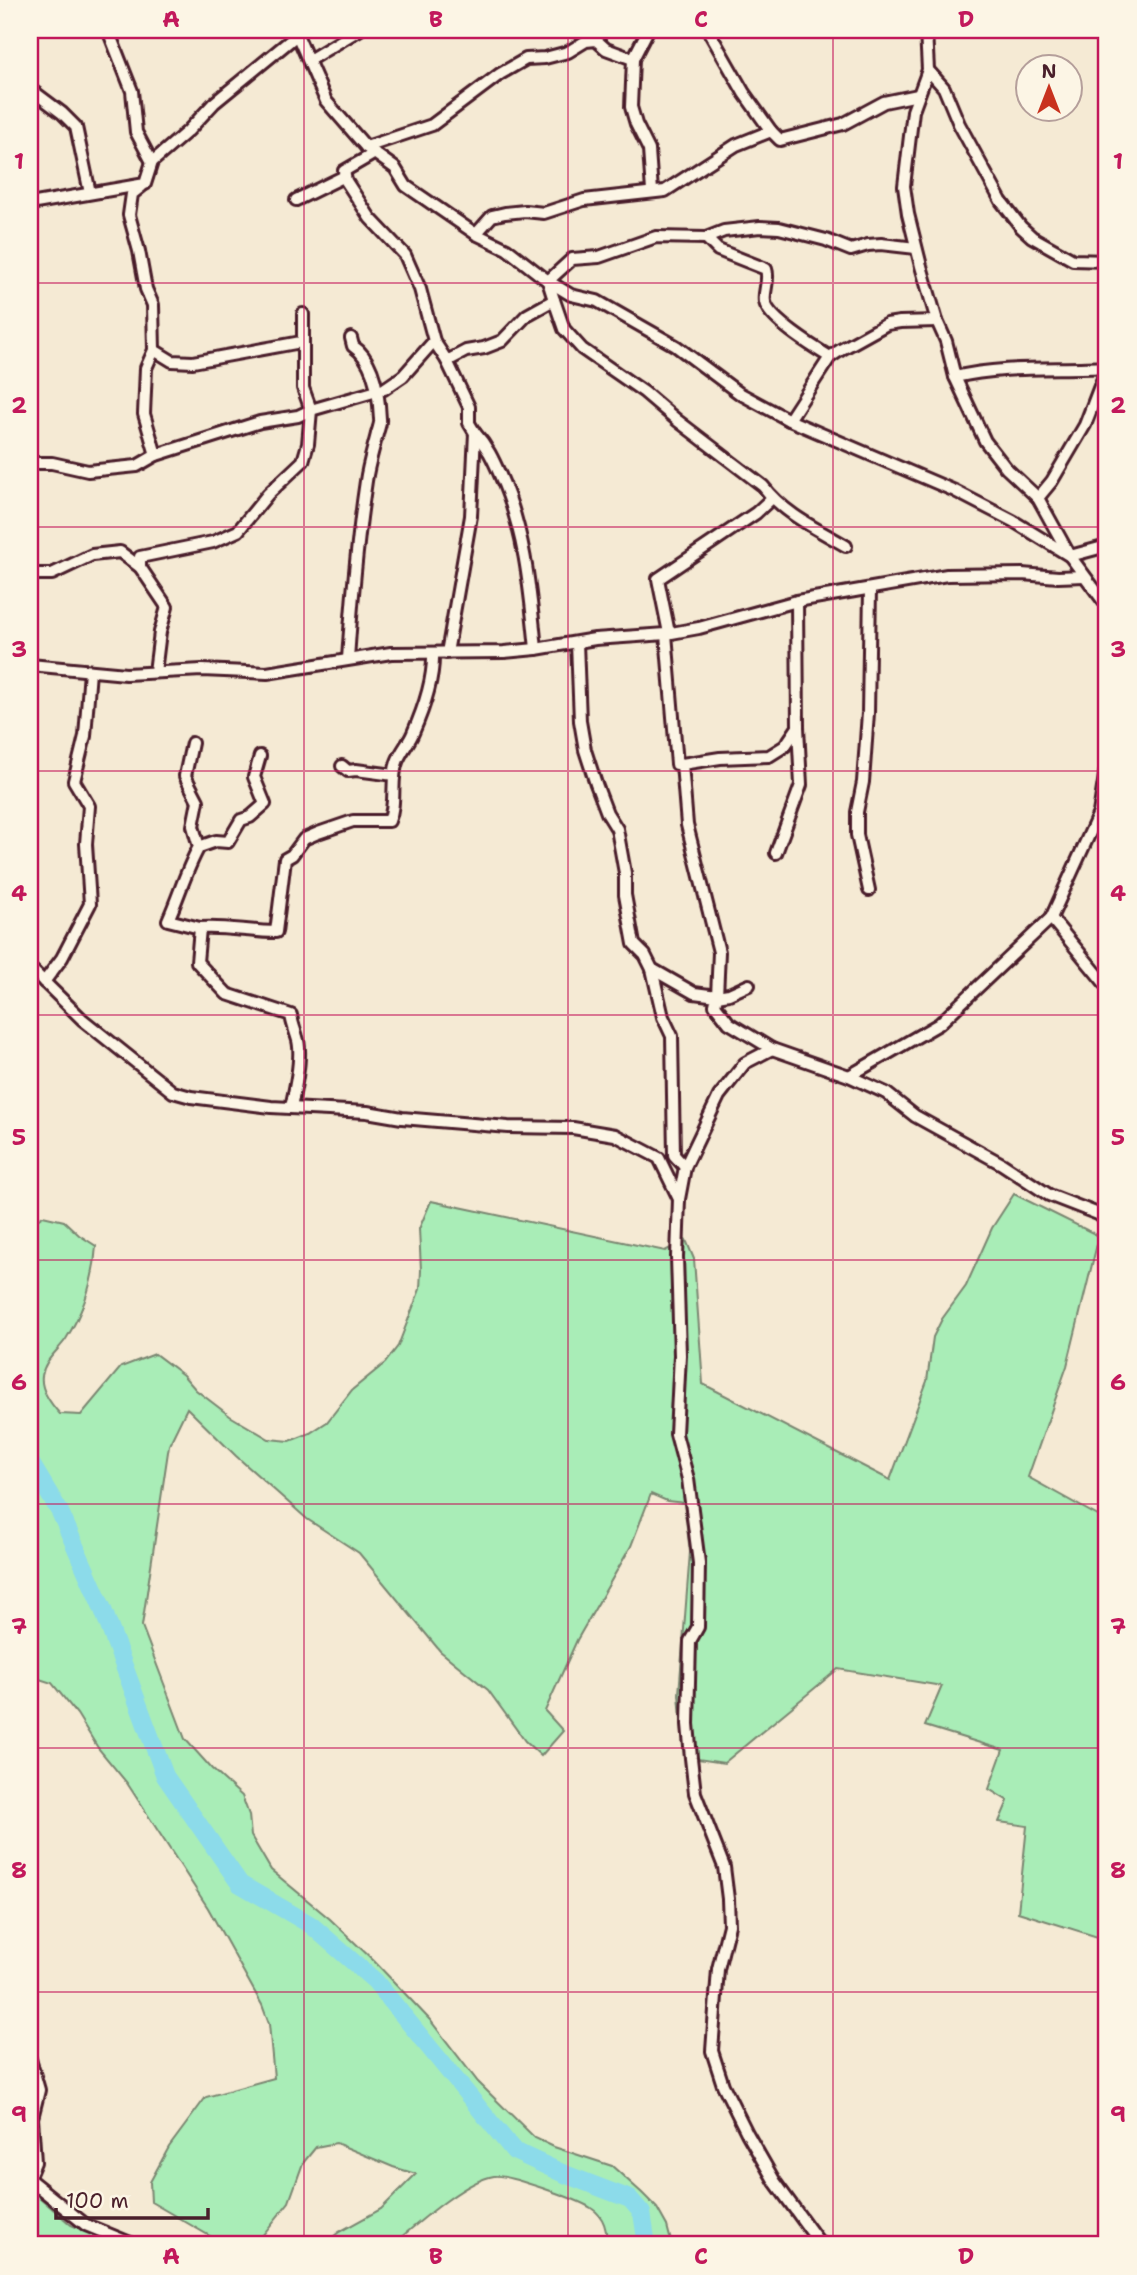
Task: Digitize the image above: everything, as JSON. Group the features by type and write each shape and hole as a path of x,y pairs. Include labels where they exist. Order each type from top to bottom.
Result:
{"street":[{"path":"113,30 132,91 136,132 152,162"},
{"path":"309,60 359,30"},
{"path":"648,30 633,59 631,107 649,150 652,191"},
{"path":"708,30 744,93 780,140 843,124 884,102 918,95"},
{"path":"926,30 928,70 913,111 904,186 916,248 937,321 946,341 955,377 985,441 1006,468 1038,498 1069,556 1107,606"},
{"path":"156,455 144,414 146,368 154,350 153,305 146,289 129,215 132,194 145,184 152,162 188,131 214,103 296,32 326,101 370,150 395,167 406,186 476,234 507,249 548,281 572,295 597,301 676,346 739,393 789,420 955,491 1013,521 1069,556 1107,546"},
{"path":"536,649 521,532 510,497 486,444 469,423 469,407 447,361 434,341 420,289 405,256 370,218 346,181 344,171 370,150 432,125 500,74 526,59 545,58 568,52 586,41 596,40 606,49 633,59"},
{"path":"928,70 944,88 959,124 1001,201 1021,227 1032,237 1073,260 1107,261"},
{"path":"30,89 76,127 90,193"},
{"path":"476,234 492,216 505,212 544,213 584,200 665,191 736,145 771,131"},
{"path":"296,200 345,176"},
{"path":"30,204 145,184"},
{"path":"548,281 572,259 599,257 656,237 706,238 724,231 761,227 779,228 851,250 881,244 916,248"},
{"path":"706,238 718,250 766,269 768,274 765,303 771,314 830,357"},
{"path":"548,281 564,329 582,349 644,392 763,486 772,498 793,515 846,547"},
{"path":"447,361 466,351 502,341 527,316 554,300"},
{"path":"140,567 140,557 213,542 238,531 268,494 303,461 308,444 311,410 303,388 303,314"},
{"path":"789,420 830,357 887,324 900,321 937,321"},
{"path":"348,659 355,556 368,471 381,420 379,398 370,367 362,352 353,346 351,338"},
{"path":"30,463 51,463 88,471 137,466 156,455 260,422 298,416 392,385 434,341"},
{"path":"154,350 172,361 193,362 301,342"},
{"path":"955,377 982,370 1107,368 1085,425 1052,481 1038,498"},
{"path":"447,653 471,516 475,433"},
{"path":"772,498 756,513 658,579 668,633 677,764 720,758 769,756 785,746 798,727"},
{"path":"30,574 52,574 92,555 120,552 140,567 167,607 160,632 155,672"},
{"path":"30,665 126,674 202,670 267,673 391,653 536,649 595,639 668,633 699,628 797,601 967,574 1084,576"},
{"path":"869,890 857,835 857,812 863,782 868,713 870,589"},
{"path":"776,853 801,785 797,601"},
{"path":"577,643 580,721 585,750 602,800 617,829 634,944 645,955 652,969 663,1017 672,1036 674,1155 685,1167"},
{"path":"192,743 185,776 198,801 193,826 198,847 168,920 200,928 276,932 285,859 292,855 304,839 353,821 389,821 393,812 397,761 413,734 433,671 433,653"},
{"path":"44,982 62,958 90,904 86,844 89,806 74,781 85,736 90,671"},
{"path":"198,847 216,841 228,842 241,820 250,817 265,804 254,776 260,756"},
{"path":"849,1076 939,1024 1051,918 1099,813 1107,763"},
{"path":"682,764 687,825 719,952 715,1005 729,1023 772,1049 849,1076 886,1093 915,1116 1002,1164 1049,1195 1098,1214 1107,1221"},
{"path":"342,766 348,771 356,769 394,775"},
{"path":"1051,918 1107,986"},
{"path":"200,928 197,962 227,994 291,1015 298,1038 297,1078 291,1107"},
{"path":"30,968 83,1020 173,1092 191,1097 271,1107 367,1112 402,1118 498,1126 573,1128 615,1135 659,1158 678,1199"},
{"path":"652,969 694,993 717,996 749,985"},
{"path":"772,1049 745,1063 719,1096 685,1167 678,1199 680,1355 676,1434 688,1479 699,1563 698,1627 690,1641 688,1724 695,1793 724,1867 728,1899 729,1925 718,1969 712,2051 723,2085 747,2133 775,2182 821,2245"},
{"path":"30,2059 38,2090 32,2118 35,2162 30,2174"},
{"path":"30,2180 86,2225 135,2245"}],"green space":[{"path":"1014,1194 1099,1236 1067,1366 1028,1477 1107,1521 1107,1940 1018,1912 1027,1826 999,1822 1008,1801 989,1789 1003,1750 925,1726 942,1686 838,1669 724,1763 684,1757 679,1694 690,1552 684,1503 667,1501 651,1494 631,1546 577,1640 545,1711 563,1731 541,1756 525,1741 488,1690 440,1651 359,1553 307,1519 187,1408 169,1445 142,1626 185,1739 212,1769 242,1796 249,1815 251,1836 271,1870 330,1919 374,1961 430,2020 478,2082 535,2138 612,2166 642,2193 657,2208 667,2226 672,2245 606,2245 604,2224 591,2208 543,2188 494,2176 455,2195 392,2245 323,2245 339,2232 381,2209 416,2174 336,2143 316,2147 303,2163 289,2202 262,2236 244,2244 222,2243 151,2202 150,2182 169,2147 206,2097 274,2078 269,2024 262,2005 208,1908 127,1783 98,1748 77,1714 52,1683 30,1676 30,1225 43,1216 64,1221 96,1246 93,1271 82,1306 66,1339 45,1365 42,1376 44,1392 60,1414 81,1415 121,1367 155,1354 230,1416 269,1439 290,1441 310,1433 327,1422 352,1390 385,1363 398,1346 420,1289 419,1229 431,1201 665,1251 686,1240 694,1259 703,1384 890,1480 927,1381 933,1337 942,1319 966,1286 992,1228"},
{"path":"30,2189 71,2225 118,2245 30,2245"}],"waterway":[{"path":"30,1462 60,1512 102,1607 165,1776 240,1884 311,1925 375,1981 514,2151 630,2199 642,2213 647,2245"}]}
